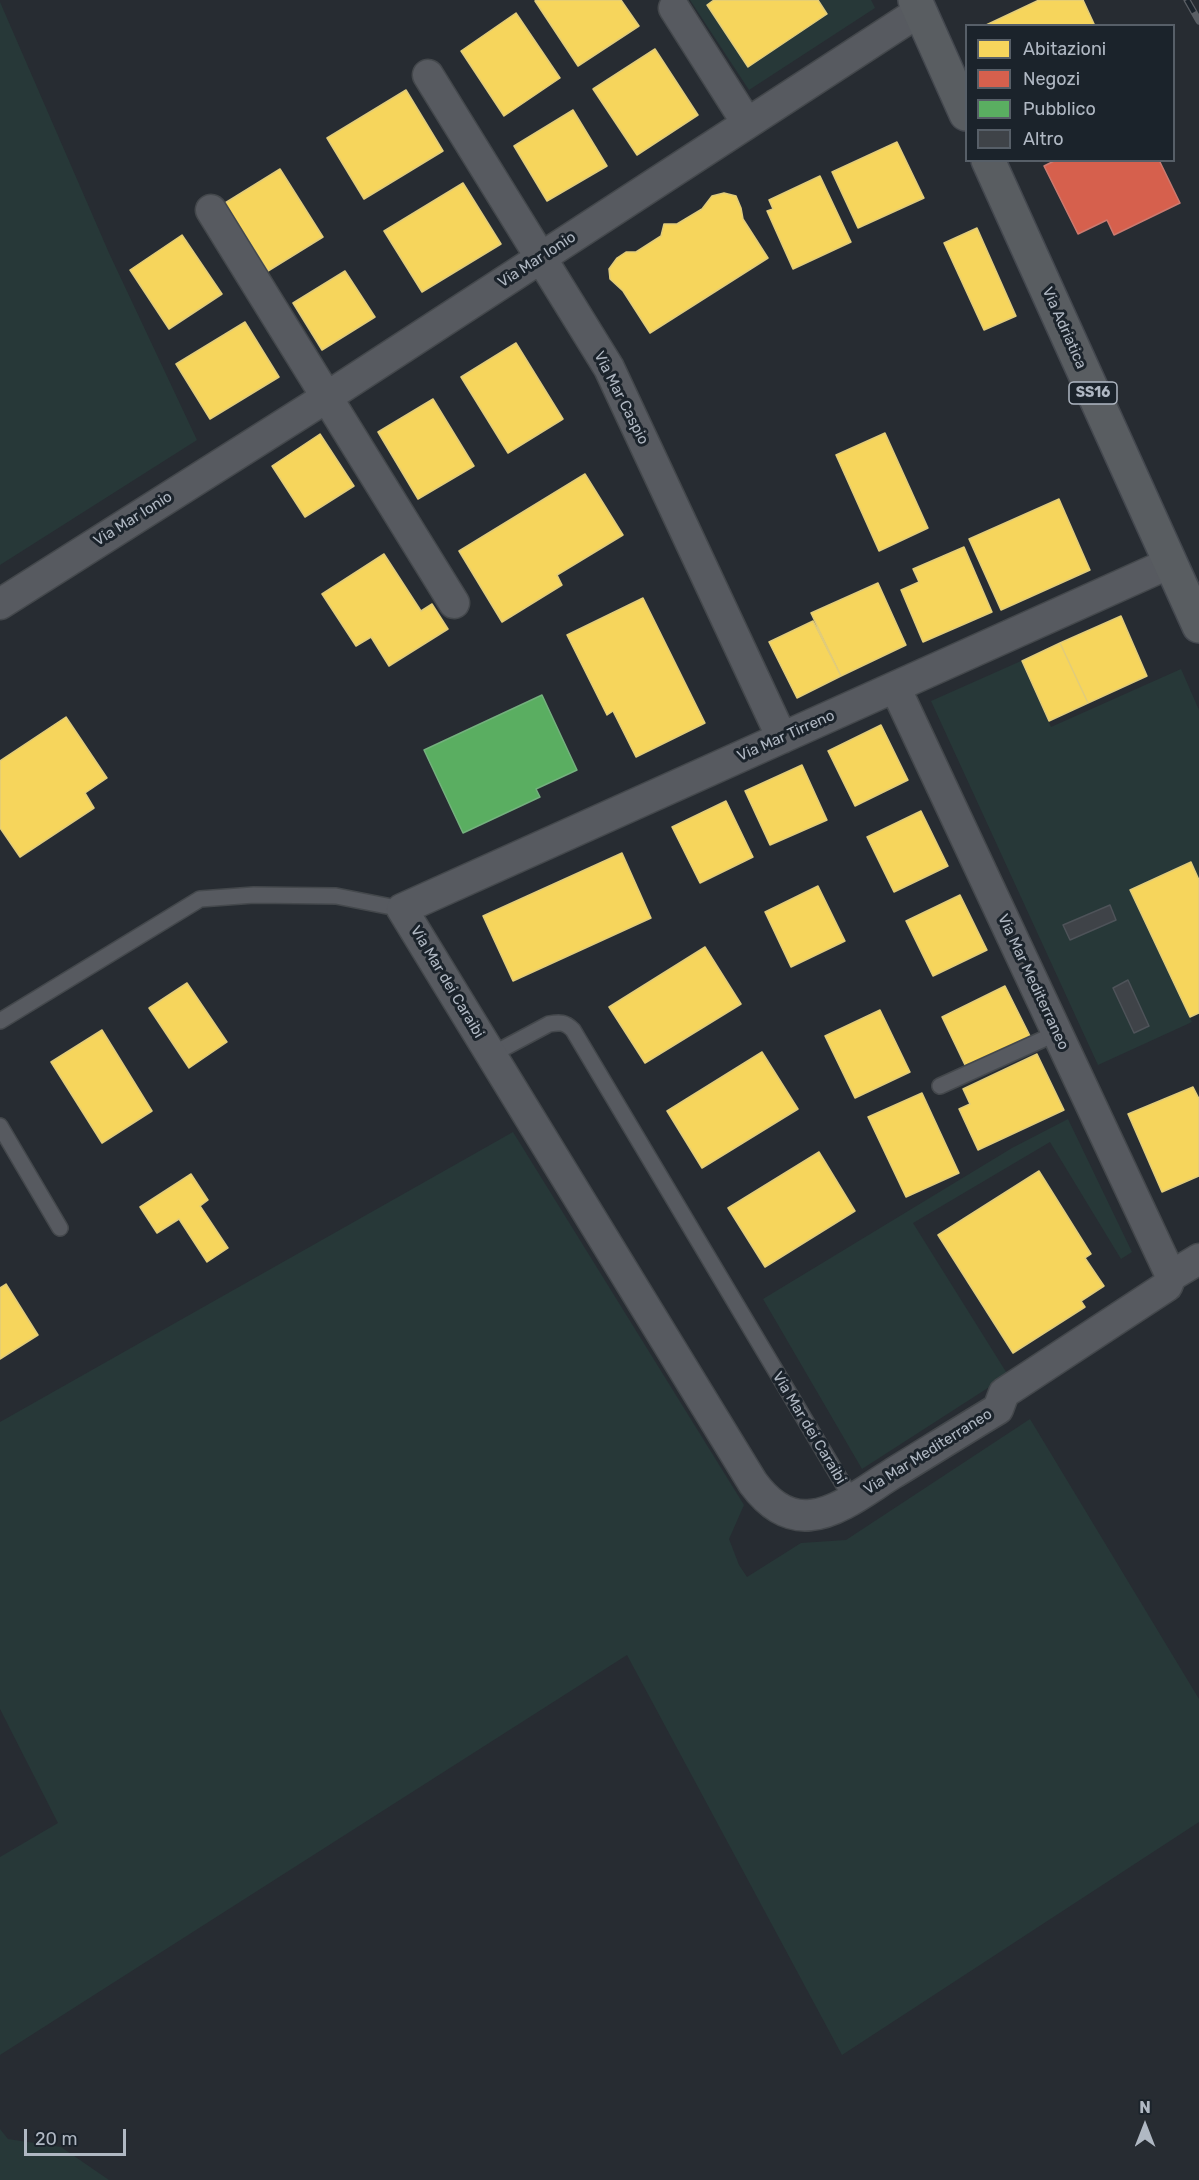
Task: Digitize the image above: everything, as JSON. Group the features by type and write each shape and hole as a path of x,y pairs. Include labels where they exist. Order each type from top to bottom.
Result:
{"main road":[{"path":"918,5 965,112"},
{"name":"Via Adriatica","path":"989,162 1199,626"}],"street":[{"name":"Via Mar Ionio","path":"0,604 541,258 747,123 918,5"},
{"path":"674,8 747,123"},
{"name":"Via Mar Caspio","path":"428,75 609,368 782,738"},
{"path":"211,210 454,603"},
{"name":"Via Mar Tirreno","path":"402,909 1170,563"},
{"name":"Via Mar Mediterraneo","path":"895,687 1171,1276"},
{"name":"Via Mar dei Caraibi","path":"402,909 753,1483 772,1504 797,1515 824,1513 852,1499"},
{"name":"Via Mar Mediterraneo","path":"852,1499 998,1409 1004,1393 1167,1286 1171,1276 1199,1259"}],"lane":[{"path":"0,1021 200,899 254,895 336,896 402,909"},
{"name":"Via Mar dei Caraibi","path":"491,1055 549,1024 559,1022 567,1024 573,1030 852,1499"},
{"path":"940,1086 1057,1033"},
{"path":"0,1126 60,1228"}],"shaded area":[{"path":"690,0 714,0 707,5 748,66 827,14 818,0 871,0 875,8 749,90"},
{"path":"0,2 109,253 197,440 0,565"},
{"path":"1021,661 1051,727 1181,669 1199,710 1199,880 1191,863 1130,890 1192,1022 1098,1065 931,701"},
{"path":"1068,1119 1132,1252 1121,1259 1050,1142 913,1223 1008,1375 862,1469 763,1299 1012,1148"},
{"path":"513,1132 744,1505 729,1539 739,1565 747,1577 801,1543 846,1540 1030,1419 1199,1699 1199,1822 842,2055 627,1655 0,2055 0,1857 58,1823 0,1709 0,1422"},
{"path":"0,2129 8,2139 61,2147 109,2180 0,2180"}],"building: Abitazioni":[{"path":"621,0 639,26 578,66 535,1"},
{"path":"714,0 818,0 827,14 748,67 707,5"},
{"path":"1039,0 1083,0 1094,24 988,24"},
{"path":"516,13 560,78 504,116 461,51"},
{"path":"655,49 698,115 637,155 593,89"},
{"path":"406,90 443,151 364,199 327,138"},
{"path":"573,110 607,166 547,201 514,146"},
{"path":"897,142 924,198 858,228 832,172"},
{"path":"280,169 323,237 268,271 225,203"},
{"path":"820,176 851,242 793,269 767,211 773,209 769,200"},
{"path":"463,183 501,244 422,292 384,231"},
{"path":"724,193 736,196 743,219 768,258 650,333 623,291 610,279 609,269 617,258 626,252 636,252 661,236 664,224 677,224 702,209 712,196"},
{"path":"977,228 1016,316 984,330 944,243"},
{"path":"182,235 222,294 169,329 130,270"},
{"path":"345,271 375,317 322,350 293,303"},
{"path":"245,322 279,377 210,419 176,364"},
{"path":"516,343 563,419 508,453 461,377"},
{"path":"433,399 474,466 418,499 378,432"},
{"path":"885,433 928,528 879,551 836,455"},
{"path":"320,434 354,486 305,517 272,466"},
{"path":"585,474 623,535 557,575 562,585 502,622 459,551"},
{"path":"1059,499 1090,570 1001,610 969,539"},
{"path":"964,547 992,612 923,642 901,590 919,582 913,569"},
{"path":"384,554 421,611 432,604 448,629 389,666 371,637 356,646 322,594"},
{"path":"878,583 906,645 841,676 811,613"},
{"path":"643,598 705,723 636,757 613,711 607,715 567,635"},
{"path":"1121,616 1147,676 1088,703 1060,643"},
{"path":"813,621 841,676 797,698 769,642"},
{"path":"1060,643 1088,703 1049,721 1022,661"},
{"path":"66,717 107,778 85,793 94,808 20,857 0,828 0,761"},
{"path":"881,725 908,780 855,806 828,751"},
{"path":"802,765 827,820 770,845 745,791"},
{"path":"726,801 753,857 700,883 672,827"},
{"path":"921,811 948,866 894,892 867,837"},
{"path":"622,853 651,918 513,981 483,916"},
{"path":"1191,862 1199,880 1199,1013 1190,1017 1130,890"},
{"path":"818,886 845,941 791,967 765,912"},
{"path":"960,895 987,950 933,976 906,921"},
{"path":"705,947 741,1004 645,1063 609,1007"},
{"path":"187,983 227,1042 189,1068 149,1008"},
{"path":"1005,986 1030,1036 966,1067 942,1017"},
{"path":"880,1010 910,1072 855,1098 825,1036"},
{"path":"102,1030 152,1111 102,1143 51,1062"},
{"path":"762,1052 798,1109 702,1168 667,1111"},
{"path":"1037,1054 1064,1110 978,1150 959,1109 970,1104 963,1089"},
{"path":"1193,1087 1199,1099 1199,1176 1162,1192 1128,1114"},
{"path":"922,1093 959,1173 906,1197 868,1117"},
{"path":"819,1152 855,1211 765,1267 728,1208"},
{"path":"1039,1171 1091,1254 1085,1258 1104,1286 1081,1301 1085,1307 1013,1353 938,1235"},
{"path":"191,1174 208,1200 200,1206 228,1248 207,1262 179,1219 157,1233 140,1207"},
{"path":"6,1284 38,1335 0,1359 0,1288"}],"building: Negozi":[{"path":"1052,162 1160,162 1180,203 1114,235 1107,220 1078,234 1044,166"}],"building: Pubblico":[{"path":"542,695 577,770 536,789 540,797 463,833 424,750"}],"building: Altro":[{"path":"1110,905 1116,920 1070,940 1063,925"},
{"path":"1128,980 1149,1026 1134,1033 1113,988"}],"railway":[{"path":"1187,0 1199,21"}]}
